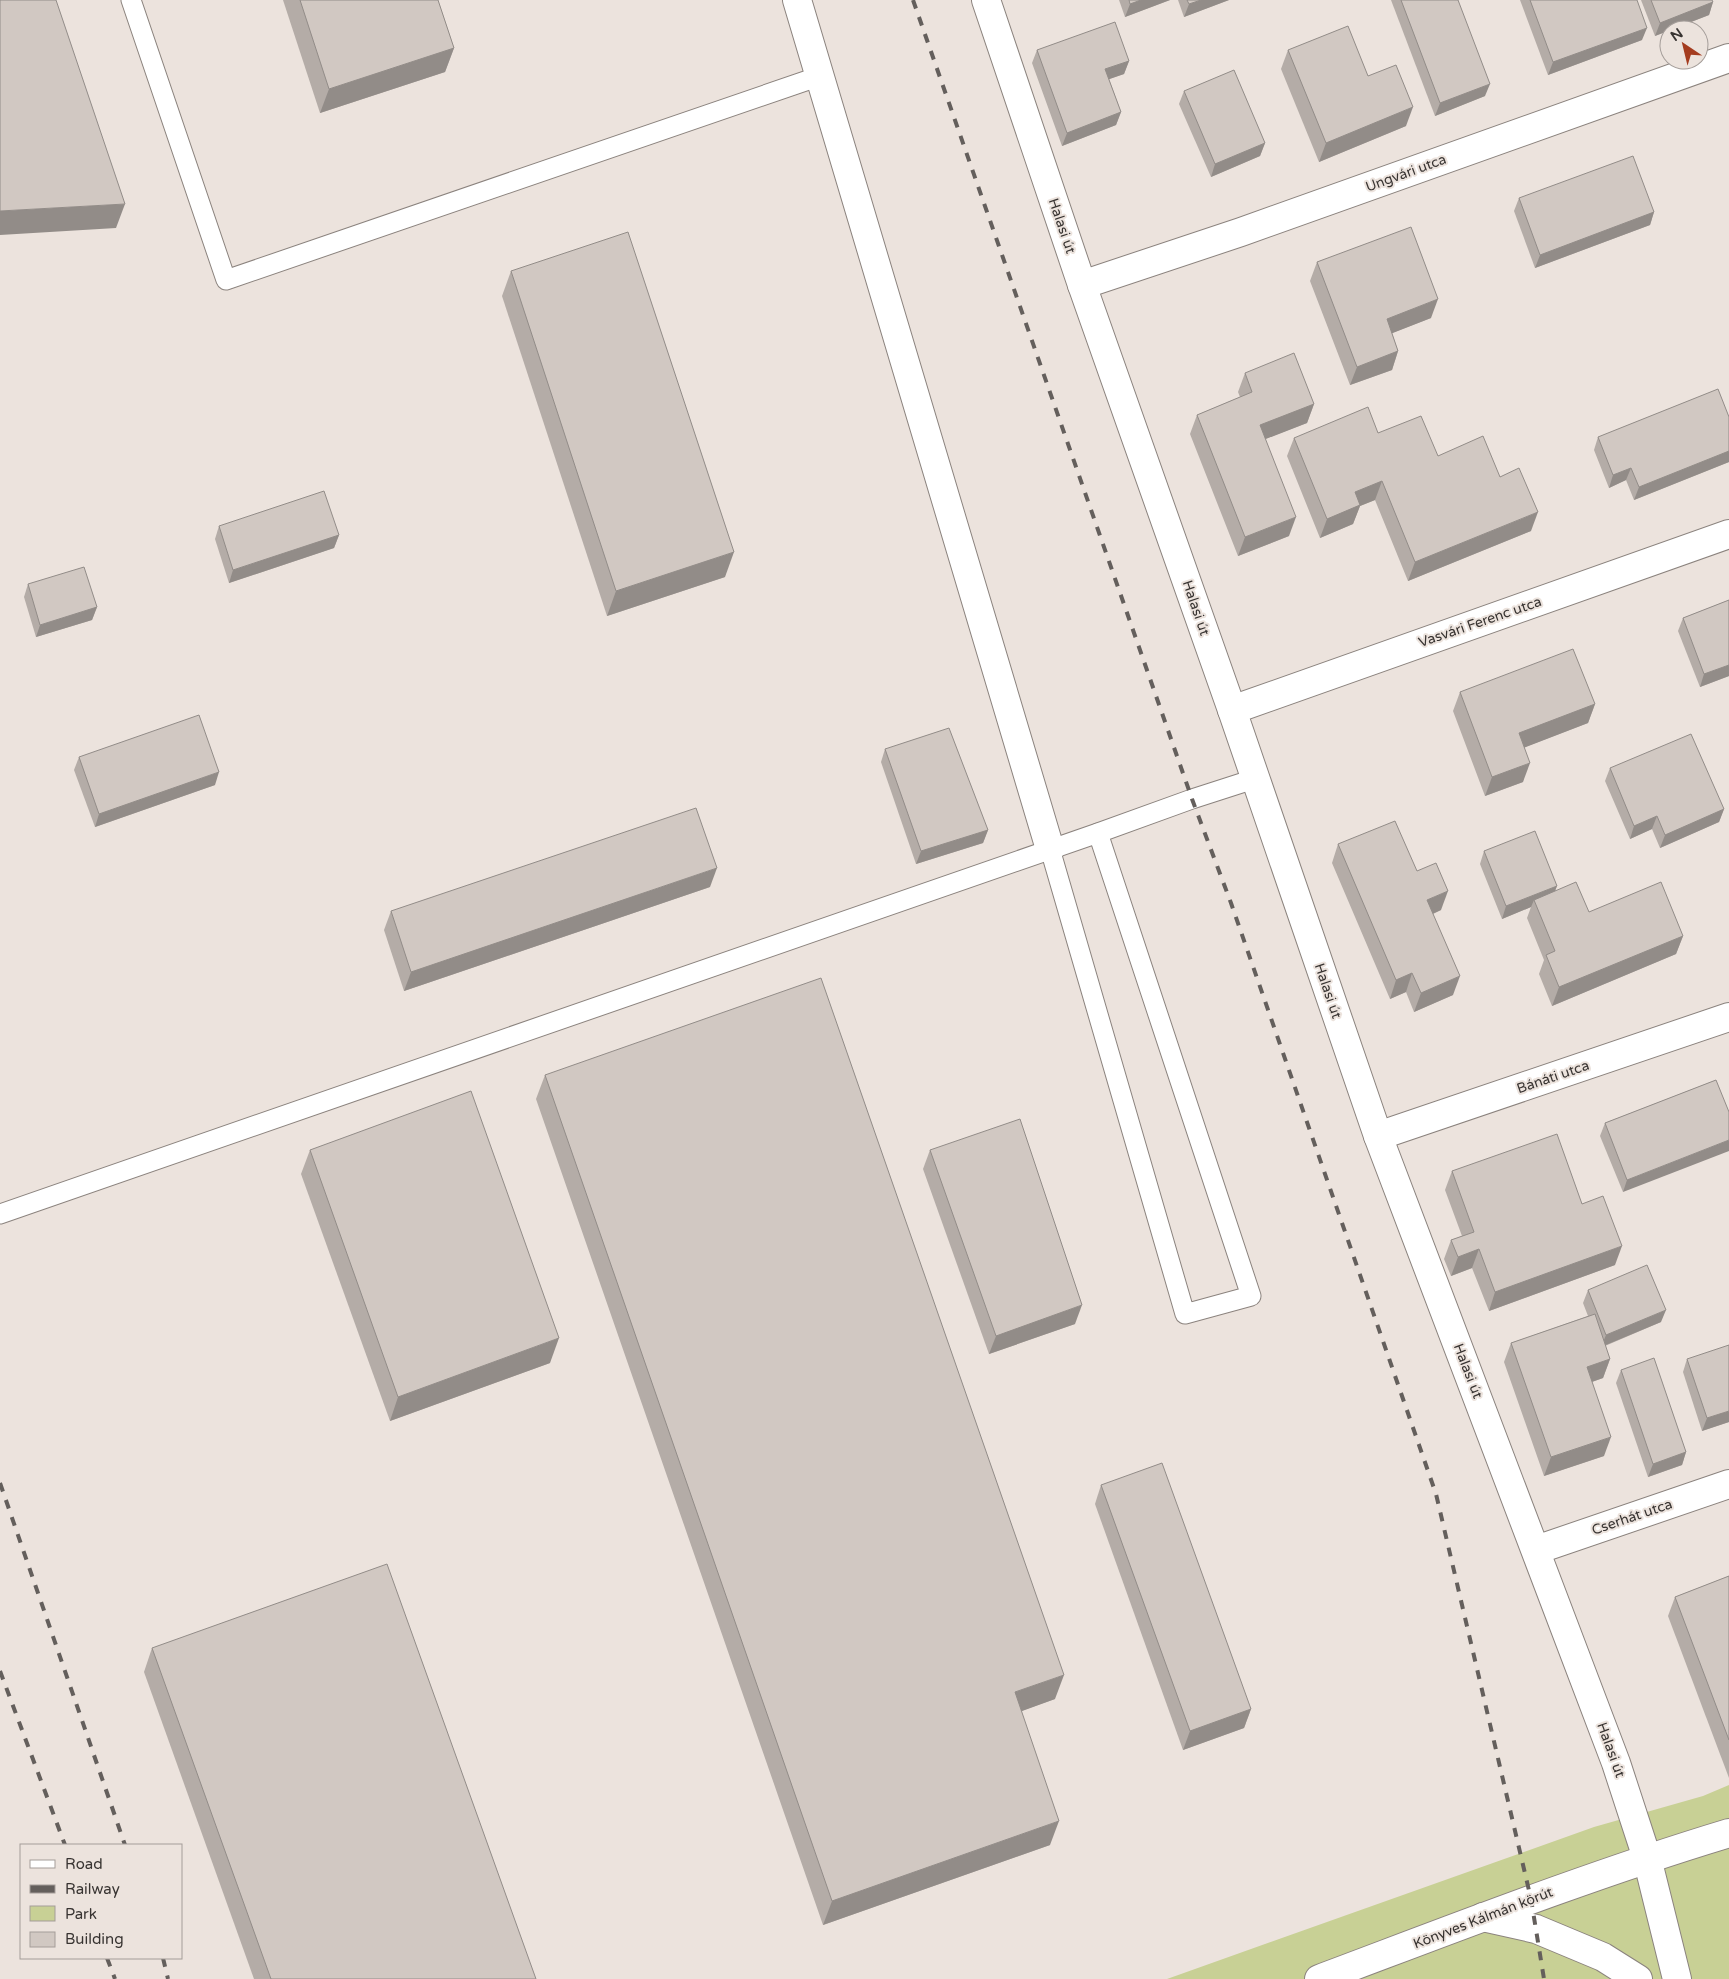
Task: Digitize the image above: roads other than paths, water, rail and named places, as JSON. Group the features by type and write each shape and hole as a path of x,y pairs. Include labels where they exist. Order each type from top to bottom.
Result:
{"street":[{"path":"797,0 1050,849"},
{"name":"Halasi út","path":"986,0 1082,285 1232,710 1254,779 1378,1136 1616,1763 1647,1858 1677,1979"},
{"name":"Ungvári utca","path":"1082,285 1260,225 1729,58"},
{"name":"Vasvári Ferenc utca","path":"1232,710 1729,534"},
{"name":"Bánáti utca","path":"1378,1136 1729,1017"},
{"name":"Cserhát utca","path":"1536,1550 1729,1484"},
{"name":"Könyves Kálmán körút","path":"1319,1979 1647,1858 1729,1834"},
{"path":"1483,1917 1536,1929 1603,1957 1638,1979"}],"lane":[{"path":"131,0 226,280 820,76"},
{"path":"0,1214 1254,779"},
{"path":"1050,849 1185,1314 1251,1296 1098,834"}],"railway":[{"path":"913,0 1192,799 1231,903 1436,1494 1531,1899 1544,1979"},
{"path":"0,1483 125,1844"},
{"path":"0,1671 65,1844"},
{"path":"107,1959 115,1979"},
{"path":"163,1959 168,1979"}]}
